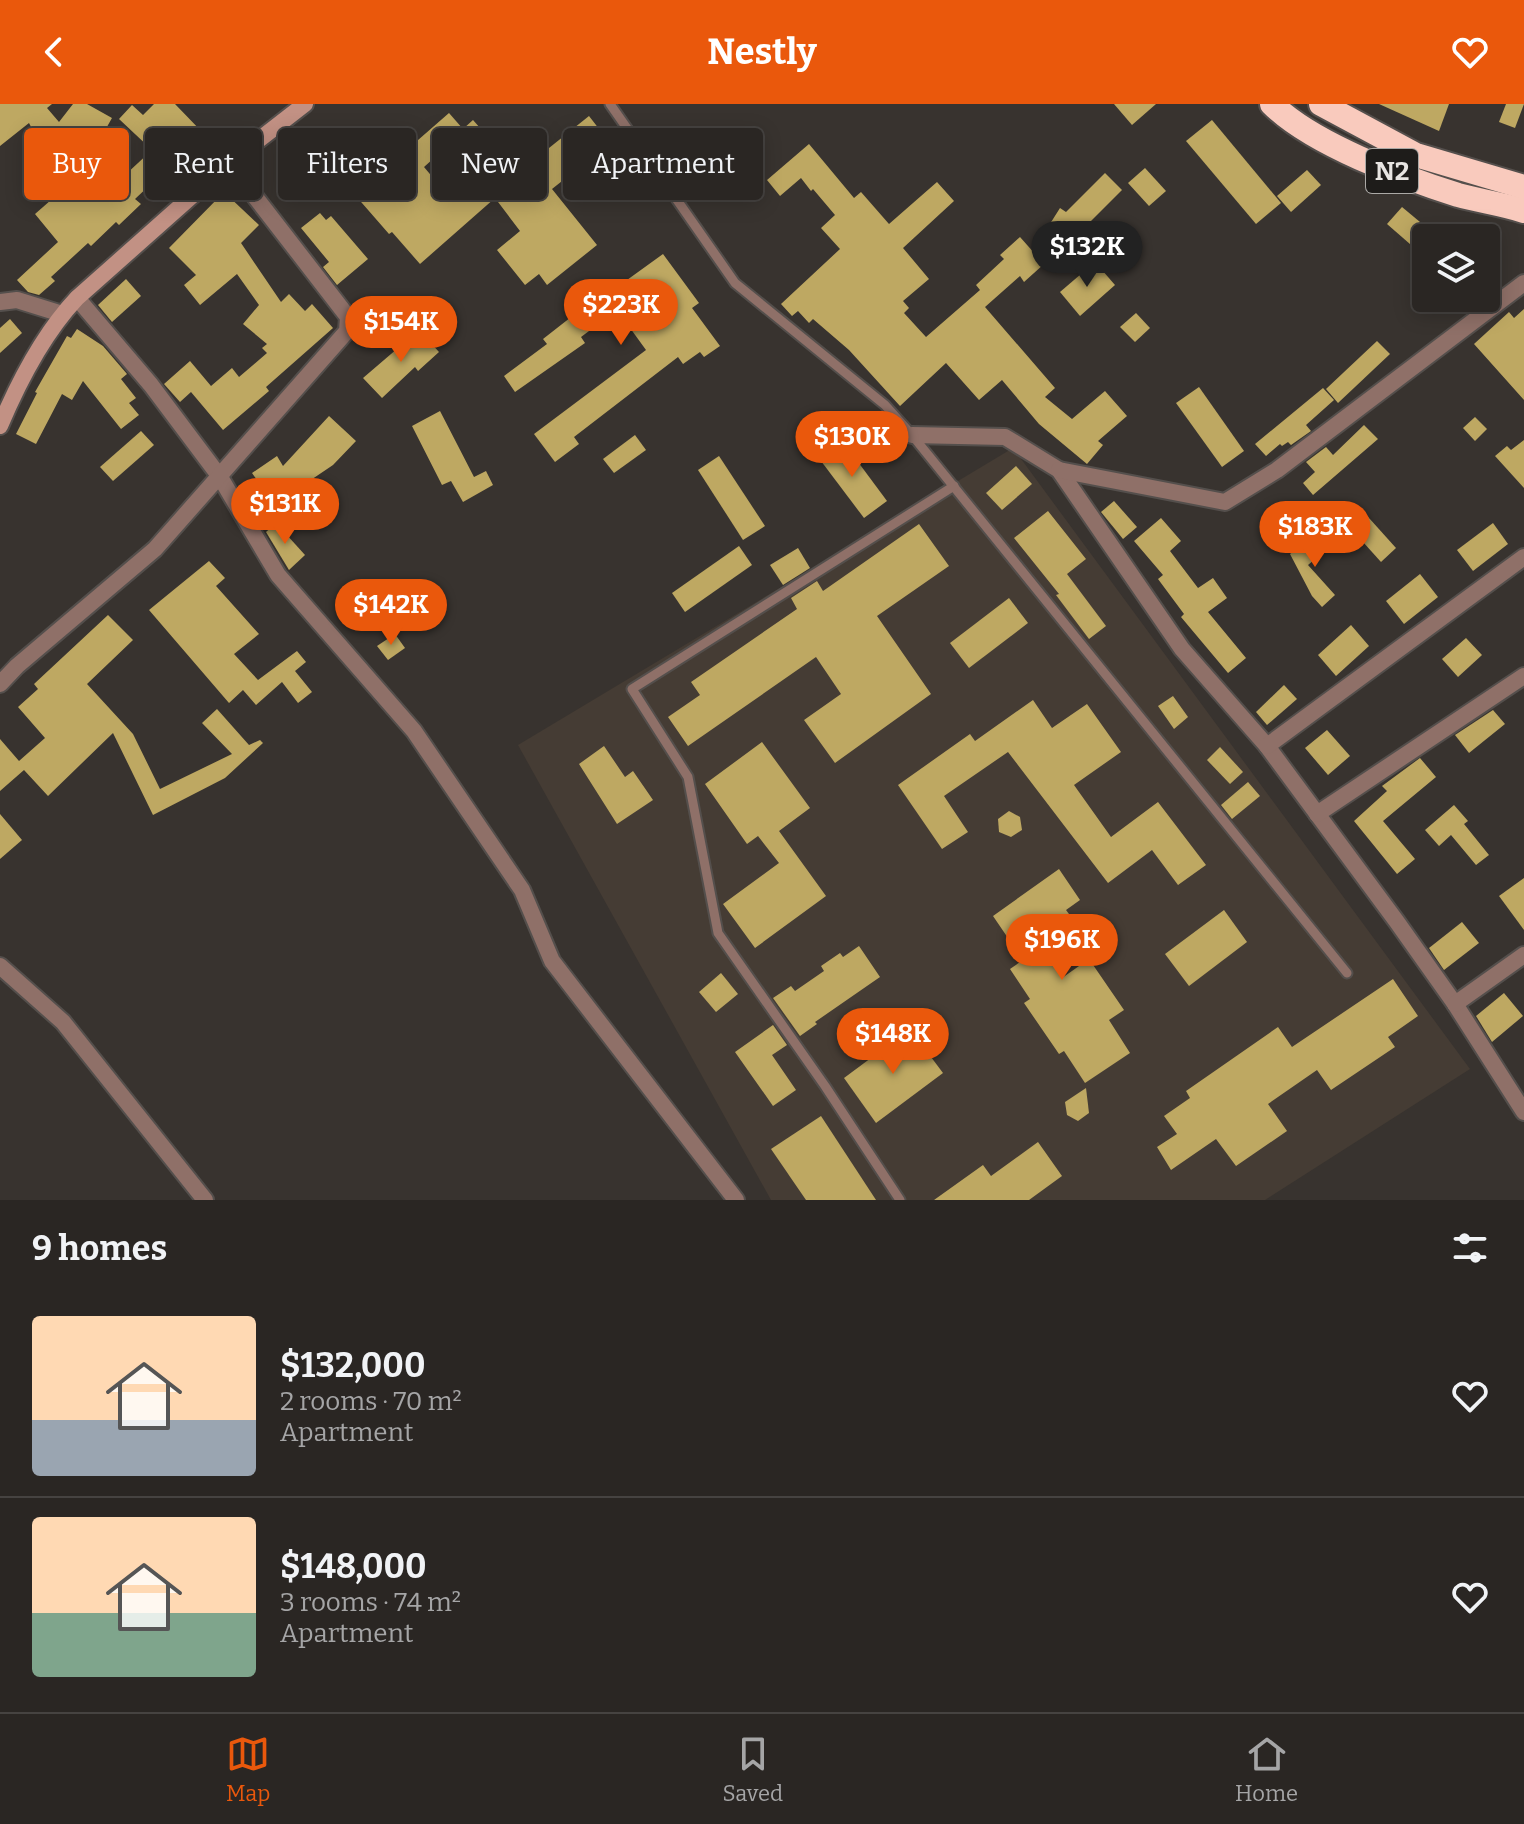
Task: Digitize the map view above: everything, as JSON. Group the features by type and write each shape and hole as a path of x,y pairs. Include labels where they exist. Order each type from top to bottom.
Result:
{"highway":[{"name":"N2","path":"1272,104 1281,113 1333,144 1379,166 1461,195 1524,211"},
{"name":"N2","path":"1321,104 1416,155 1524,187"}],"main road":[{"path":"262,137 305,104"},
{"path":"0,426 16,389 62,314 187,200"}],"street":[{"path":"0,684 17,666 155,549 347,331 348,317 258,200"},
{"path":"912,435 1005,437 1059,470 1225,502 1277,470 1524,283"},
{"path":"77,298 151,385 220,477 278,575 422,743 522,890 552,961 736,1200"},
{"path":"0,302 17,300 62,314"},
{"path":"1059,470 1182,649 1267,746 1455,1004 1524,1112"},
{"path":"1267,746 1524,557"},
{"path":"1317,814 1524,676"},
{"path":"1455,1004 1524,955"},
{"path":"0,966 63,1022 205,1200"}],"lane":[{"path":"610,104 735,283 885,405 912,435 1347,973"},
{"path":"900,1200 718,933 688,777 632,689 954,486"}],"shaded area":[{"path":"1013,448 1470,1069 1265,1200 771,1200 518,745"}],"building":[{"path":"0,104 52,104 47,108 59,122 73,104 87,104 112,118 106,128 32,128 29,123 0,146"},
{"path":"154,104 175,104 198,128 145,128 145,143 119,119 132,105 143,115"},
{"path":"1114,104 1156,104 1132,125"},
{"path":"1379,104 1449,104 1439,131"},
{"path":"1506,104 1524,104 1515,128 1499,122"},
{"path":"449,113 462,128 432,128 432,160 424,167 432,177 432,200 493,200 420,264 392,232 389,234 359,200 416,200 416,142"},
{"path":"589,116 598,128 574,128"},
{"path":"473,120 480,128 464,128"},
{"path":"1212,120 1281,203 1256,224 1186,141"},
{"path":"563,137 563,180 552,189 597,245 547,285 539,274 525,285 497,250 520,231 497,200 547,200 547,150"},
{"path":"809,144 854,198 861,192 889,224 937,182 954,201 903,248 929,279 903,301 909,308 904,313 926,337 980,290 976,285 1004,259 1000,255 1020,237 1044,264 1024,282 1020,276 985,307 1055,388 1045,397 1072,419 1105,391 1127,416 1098,441 1103,445 1087,464 1039,424 1002,380 979,400 946,363 900,406 849,350 813,319 809,323 798,311 792,316 781,304 840,249 821,228 835,215 813,189 811,191 801,178 780,196 767,180"},
{"path":"145,156 145,190 135,199 141,204 91,246 88,243 51,277 55,281 39,295 28,292 17,280 58,242 35,214 51,200 129,200 129,171"},
{"path":"1145,168 1166,191 1149,206 1128,183"},
{"path":"1307,170 1321,185 1291,212 1277,196"},
{"path":"1105,173 1122,190 1091,221 1076,244 1048,227 1060,208 1066,212"},
{"path":"216,200 232,200 259,225 241,243 281,302 289,294 305,311 312,304 333,328 266,387 269,391 223,430 191,392 180,402 164,384 190,361 211,386 232,368 239,377 267,353 262,348 267,344 243,324 259,305 237,274 200,305 184,285 196,275 169,248"},
{"path":"1402,207 1422,224 1412,224 1412,246 1387,224"},
{"path":"320,213 326,220 331,216 368,259 337,285 323,267 329,262 301,228"},
{"path":"663,254 699,303 692,308 720,346 704,357 700,352 683,364 678,357 574,437 579,444 555,462 534,434 646,350 617,310 581,337 585,343 515,392 504,376 547,344 543,339 589,303 591,306"},
{"path":"1095,262 1115,285 1080,316 1060,292"},
{"path":"126,279 141,296 112,322 98,305"},
{"path":"1524,309 1524,400 1474,344 1509,312 1514,318"},
{"path":"1136,313 1150,328 1135,342 1120,327"},
{"path":"10,319 22,333 0,353 0,328"},
{"path":"77,329 103,346 127,374 121,379 136,398 129,403 139,415 121,429 83,381 72,400 62,394 36,444 16,434 35,392 67,336 71,338"},
{"path":"419,330 439,352 418,371 415,367 382,398 363,378"},
{"path":"1377,341 1390,354 1338,403 1326,389"},
{"path":"1199,387 1244,451 1222,467 1176,403"},
{"path":"1323,388 1334,400 1306,425 1311,431 1291,445 1288,442 1282,446 1280,444 1266,456 1255,444"},
{"path":"440,411 474,477 486,471 493,485 463,502 451,481 442,485 412,426"},
{"path":"329,416 356,441 333,465 299,488 303,493 278,510 252,473 277,456 283,466"},
{"path":"1475,417 1487,429 1475,441 1463,428"},
{"path":"1364,425 1378,439 1313,495 1303,483 1315,472 1306,462 1326,447 1333,455"},
{"path":"141,431 154,445 113,481 100,467"},
{"path":"635,435 646,450 614,473 603,459"},
{"path":"841,439 887,501 864,518 818,457"},
{"path":"1524,440 1524,488 1495,456 1507,446 1511,450"},
{"path":"719,456 765,526 743,540 698,470"},
{"path":"1016,466 1032,484 1002,510 986,493"},
{"path":"1114,501 1137,527 1123,539 1101,512"},
{"path":"1360,508 1396,548 1381,562 1345,522"},
{"path":"1048,511 1086,559 1067,574 1106,626 1089,639 1056,595 1059,594 1014,538"},
{"path":"1161,518 1181,541 1170,551 1198,588 1213,578 1227,598 1208,612 1246,658 1228,673 1181,617 1184,614 1158,579 1163,575 1134,541"},
{"path":"276,523 305,555 289,570 266,532"},
{"path":"1493,523 1508,544 1473,571 1457,550"},
{"path":"919,524 949,566 877,616 931,694 835,763 804,720 841,694 816,657 688,746 668,717 700,695 691,682 797,609 791,598 817,581 823,591"},
{"path":"1339,532 1342,536 1308,565 1335,595 1322,607 1312,596 1290,554"},
{"path":"739,546 752,565 685,612 672,593"},
{"path":"798,548 810,568 783,585 770,565"},
{"path":"209,561 225,578 216,586 259,634 234,654 258,680 297,651 306,662 295,671 312,692 298,703 282,682 256,705 243,690 229,703 149,610"},
{"path":"1420,574 1438,597 1404,624 1386,601"},
{"path":"381,579 396,597 390,602 394,607 371,626 352,605"},
{"path":"1009,598 1028,623 969,668 950,643"},
{"path":"108,615 133,640 87,684 133,734 160,789 232,754 202,723 217,709 249,745 260,740 263,743 225,778 153,815 113,733 48,796 24,770 0,791 0,739 19,761 45,738 18,707 38,689 34,684"},
{"path":"1351,625 1369,646 1336,676 1318,655"},
{"path":"395,634 405,648 388,660 377,646"},
{"path":"1466,638 1482,655 1458,677 1442,659"},
{"path":"1284,685 1297,699 1267,725 1256,712"},
{"path":"1173,696 1188,717 1174,729 1158,706"},
{"path":"1033,700 1052,728 1087,704 1121,752 1074,785 1111,837 1158,802 1206,865 1178,885 1152,850 1108,883 1008,752 944,796 968,832 942,849 898,785 970,734 975,741"},
{"path":"1493,710 1505,724 1469,753 1455,735"},
{"path":"1327,730 1350,756 1328,775 1305,748"},
{"path":"762,742 810,808 779,831 826,896 755,948 723,904 779,863 758,836 747,844 705,784"},
{"path":"604,746 625,777 633,771 653,800 617,824 579,764"},
{"path":"1220,747 1243,772 1230,784 1207,760"},
{"path":"1420,758 1436,777 1383,821 1415,859 1397,874 1354,821 1387,791 1382,786"},
{"path":"1248,782 1260,796 1232,819 1221,805"},
{"path":"1454,805 1468,821 1464,824 1489,855 1476,865 1451,835 1439,846 1425,830"},
{"path":"1009,811 1020,817 1022,830 1011,837 999,832 998,819"},
{"path":"0,814 22,840 0,859"},
{"path":"1059,869 1080,900 1066,910 1069,914 1036,937 1062,978 1089,959 1124,1010 1109,1020 1130,1053 1085,1083 1064,1051 1059,1054 1024,1003 1030,999 1010,969 1023,960 993,916"},
{"path":"1524,878 1524,930 1499,896"},
{"path":"1224,910 1247,942 1189,986 1165,954"},
{"path":"1462,922 1479,943 1444,970 1429,948"},
{"path":"859,946 880,977 800,1036 773,998 791,986 795,991 824,971 821,966 840,953 843,957"},
{"path":"721,973 738,994 716,1012 699,992"},
{"path":"1393,979 1418,1016 1388,1037 1395,1047 1331,1090 1317,1070 1268,1104 1287,1131 1236,1166 1216,1139 1171,1170 1157,1147 1177,1134 1164,1116 1190,1098 1186,1091 1278,1027 1292,1047"},
{"path":"1504,993 1523,1016 1492,1042 1476,1016"},
{"path":"773,1025 787,1045 772,1055 796,1090 773,1106 735,1052"},
{"path":"910,1029 943,1073 876,1123 844,1078"},
{"path":"1086,1088 1089,1113 1078,1121 1067,1115 1065,1102"},
{"path":"821,1116 876,1200 806,1200 771,1149"},
{"path":"1038,1142 1062,1176 1029,1200 934,1200 983,1165 991,1176"}]}
